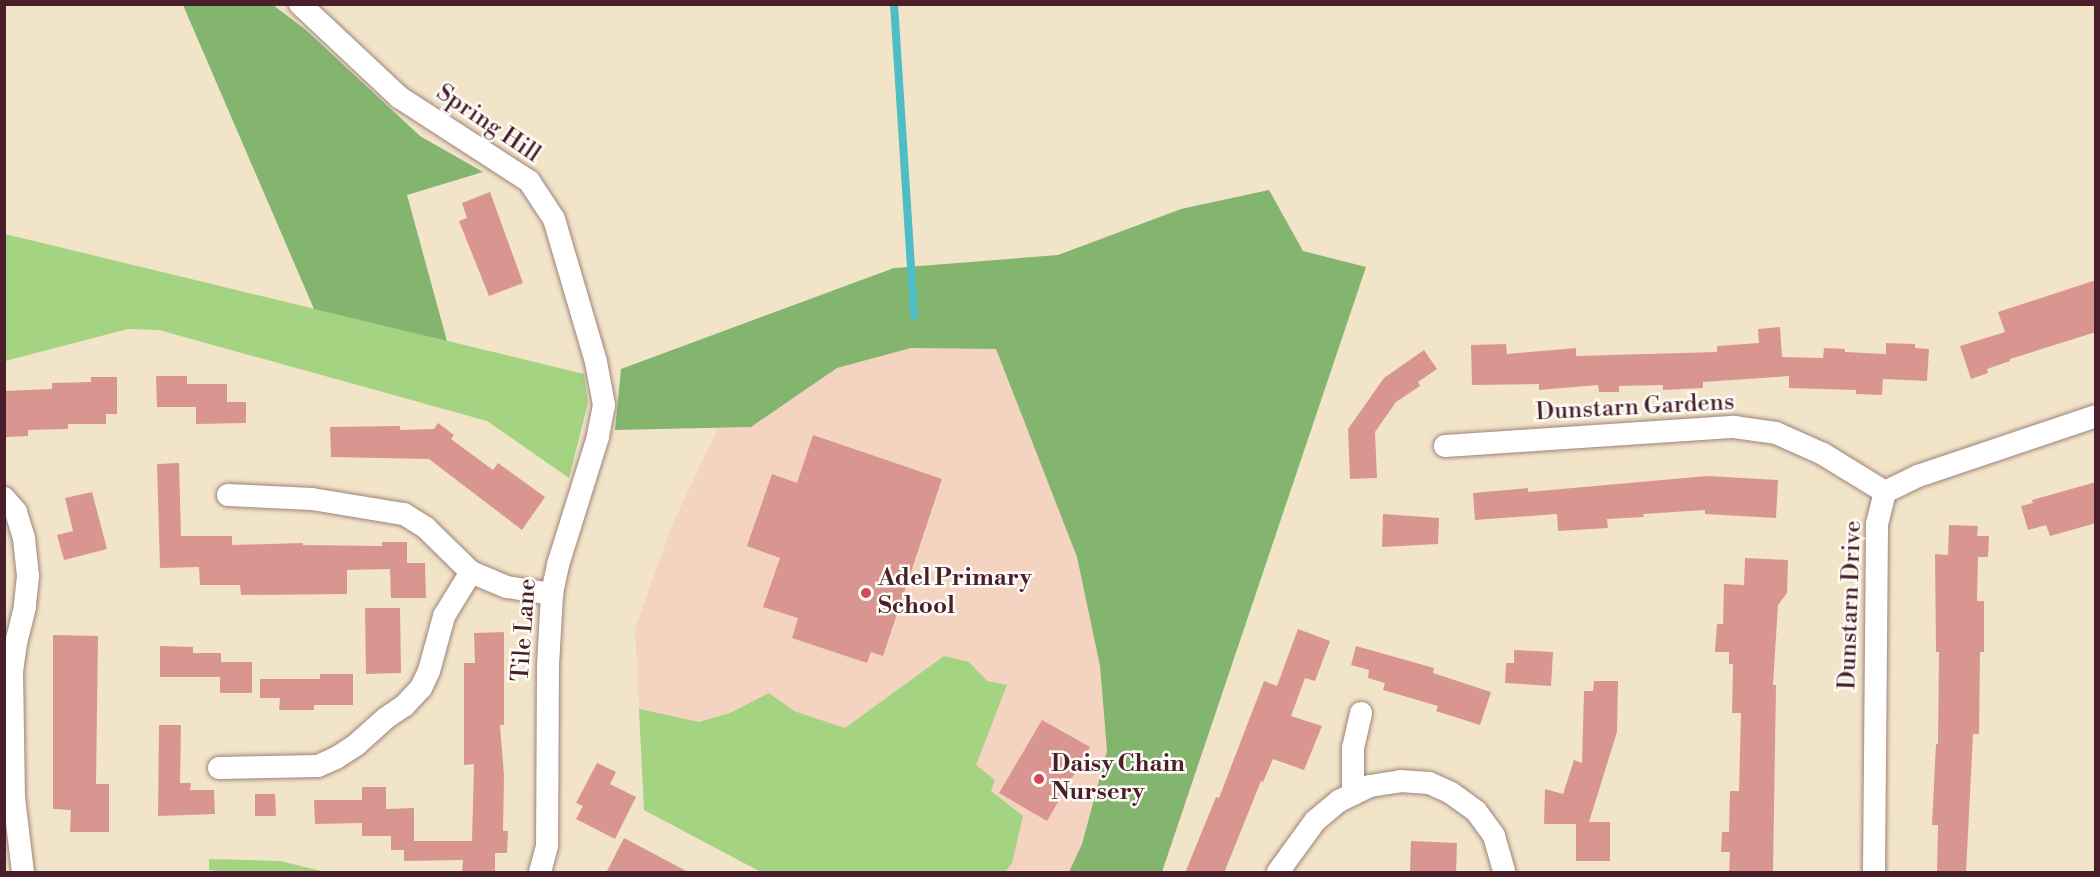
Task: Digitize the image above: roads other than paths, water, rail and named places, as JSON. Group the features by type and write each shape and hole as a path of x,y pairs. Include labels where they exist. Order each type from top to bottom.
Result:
{"street":[{"name":"Spring Hill","path":"300,4 399,97 529,181 554,219 596,362"},
{"name":"Tile Lane","path":"540,873 547,846 548,666 552,594 558,565 598,437 604,405 596,362"},
{"name":"Dunstarn Drive","path":"1874,873 1877,524 1885,492 1918,476 2096,416"},
{"name":"Dunstarn Gardens","path":"1445,446 1734,428 1776,433 1823,454 1885,492"},
{"path":"228,495 312,499 404,514 426,528 471,572 507,587 552,594"},
{"path":"4,498 16,512 24,538 28,576 25,607 12,671 9,764 23,873"},
{"path":"219,768 318,766 356,745 386,718 404,706 421,688 429,671 444,616 471,572"},
{"path":"1353,794 1353,748 1360,713"},
{"path":"1278,873 1315,821 1339,801 1370,786 1400,781 1429,783 1451,793 1476,811 1494,836 1504,873"}],"waterway":[{"path":"894,4 914,315"}],"place":[{"name":"Adel Primary School","path":"866,593"},
{"name":"Daisy Chain Nursery","path":"1039,779"}]}
